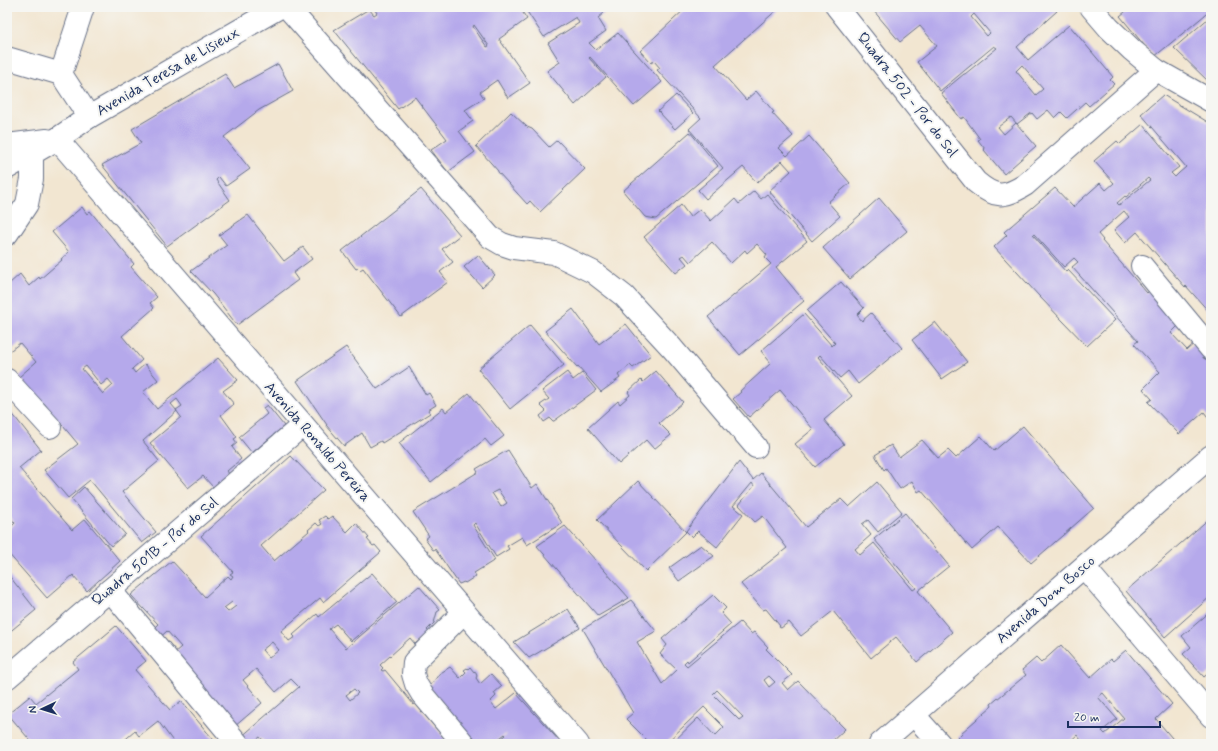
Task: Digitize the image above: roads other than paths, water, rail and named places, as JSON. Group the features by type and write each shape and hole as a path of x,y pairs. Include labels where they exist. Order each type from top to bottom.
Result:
{"street":[{"path":"61,74 82,7"},
{"name":"Avenida Teresa de Lisieux","path":"7,168 57,139 89,117 280,7"},
{"path":"287,7 490,237 502,244 514,248 554,253 592,272 624,296 672,348 756,447"},
{"name":"Quadra 502 - Por do Sol","path":"837,7 976,182 987,191 996,194 1005,194 1015,191 1025,185 1156,70"},
{"path":"1091,7 1109,28 1156,70 1211,101"},
{"path":"7,58 61,74 89,117"},
{"path":"7,145 57,139"},
{"name":"Avenida Ronaldo Pereira","path":"57,139 578,744"},
{"path":"7,234 27,204 32,179 32,153"},
{"path":"1142,266 1211,348"},
{"path":"7,380 50,427"},
{"name":"Quadra 501B - Por do Sol","path":"7,678 303,425"},
{"name":"Avenida Dom Bosco","path":"880,744 1211,456"},
{"path":"1084,567 1211,716"},
{"path":"110,590 238,744"},
{"path":"464,612 414,662 413,674 416,684 422,694 464,744"},
{"path":"914,715 940,744"}]}
